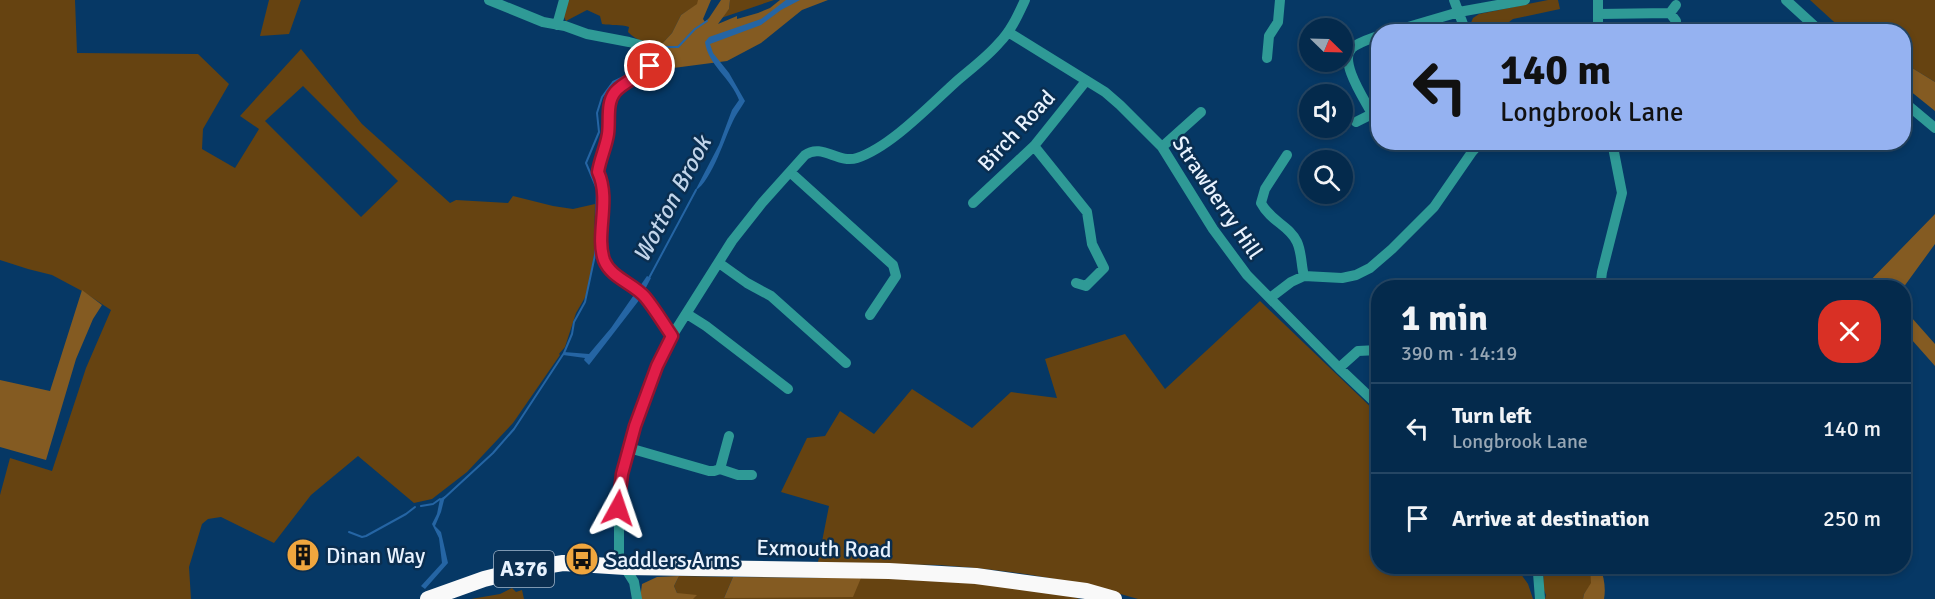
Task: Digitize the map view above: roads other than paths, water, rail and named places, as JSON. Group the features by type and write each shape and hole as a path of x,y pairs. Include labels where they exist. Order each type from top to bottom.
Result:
{"highway":[{"name":"Exmouth Road","path":"428,599 484,579 563,563 625,567 976,576 1086,591 1114,599"}],"street":[{"path":"489,0 543,22 644,46 653,51 654,59 644,73 613,94 609,110 607,143 598,172 602,179 604,196 602,253 611,272 636,288 645,297 672,336"},
{"path":"557,24 564,0"},
{"path":"636,599 634,582 619,558 618,508 622,474 657,366 672,336 732,241 805,155 816,150 848,160 874,150 912,122 999,44 1016,19 1025,0"},
{"path":"1267,57 1269,36 1278,22 1280,0"},
{"path":"1454,0 1463,24"},
{"path":"1418,24 1459,12 1525,0"},
{"path":"1598,0 1598,24"},
{"path":"1786,0 1812,24"},
{"path":"1598,14 1674,13"},
{"name":"Strawberry Hill","path":"1008,32 1105,92 1162,147 1223,244 1246,274 1371,398"},
{"path":"1371,39 1352,48 1347,55 1351,73 1371,106"},
{"name":"Birch Road","path":"973,203 1034,146 1086,81"},
{"path":"1911,108 1935,128"},
{"path":"1162,147 1201,112"},
{"path":"1356,122 1371,115"},
{"path":"1034,146 1087,212 1092,244 1104,268 1086,286 1076,283"},
{"path":"1270,298 1304,276 1342,278 1356,275 1370,268 1434,207 1474,150"},
{"path":"1601,280 1622,193 1614,150"},
{"path":"1287,154 1265,189 1261,203 1267,214 1289,231 1297,241 1304,276"},
{"path":"790,172 893,265 896,276 870,315"},
{"path":"719,263 747,283 771,296 846,363"},
{"path":"687,314 788,388"},
{"path":"1339,368 1358,351 1371,351"},
{"path":"629,448 714,471 720,468 729,436"},
{"path":"720,468 738,475 752,475"},
{"path":"1536,574 1540,599"}],"water":[{"path":"786,0 800,0 781,10 761,25 710,44 713,53 729,73 745,101 731,125 713,167 695,191 719,145 732,110 739,100 731,85 710,58 705,42 709,37 761,19"},
{"path":"647,276 651,278 640,299 589,365 584,360 585,358 563,355 564,352 589,354 611,328"},
{"path":"445,496 435,526 441,532 448,563 425,589 421,586 442,563 439,538 432,524 440,499"}],"waterway":[{"path":"663,47 678,47 695,29 707,21"},
{"path":"564,353 574,322 585,302 595,255 597,189 586,163 599,132 597,113 602,97 613,82 634,72 647,56"},
{"name":"Wotton Brook","path":"649,278 696,190"},
{"name":"Wotton Brook","path":"442,500 493,453 514,429 564,353"},
{"path":"421,506 433,504 440,499"},
{"path":"349,532 362,537 366,536 415,507"}],"place":[{"name":"Dinan Way","path":"303,555"},
{"name":"Saddlers Arms","path":"582,559"}]}
